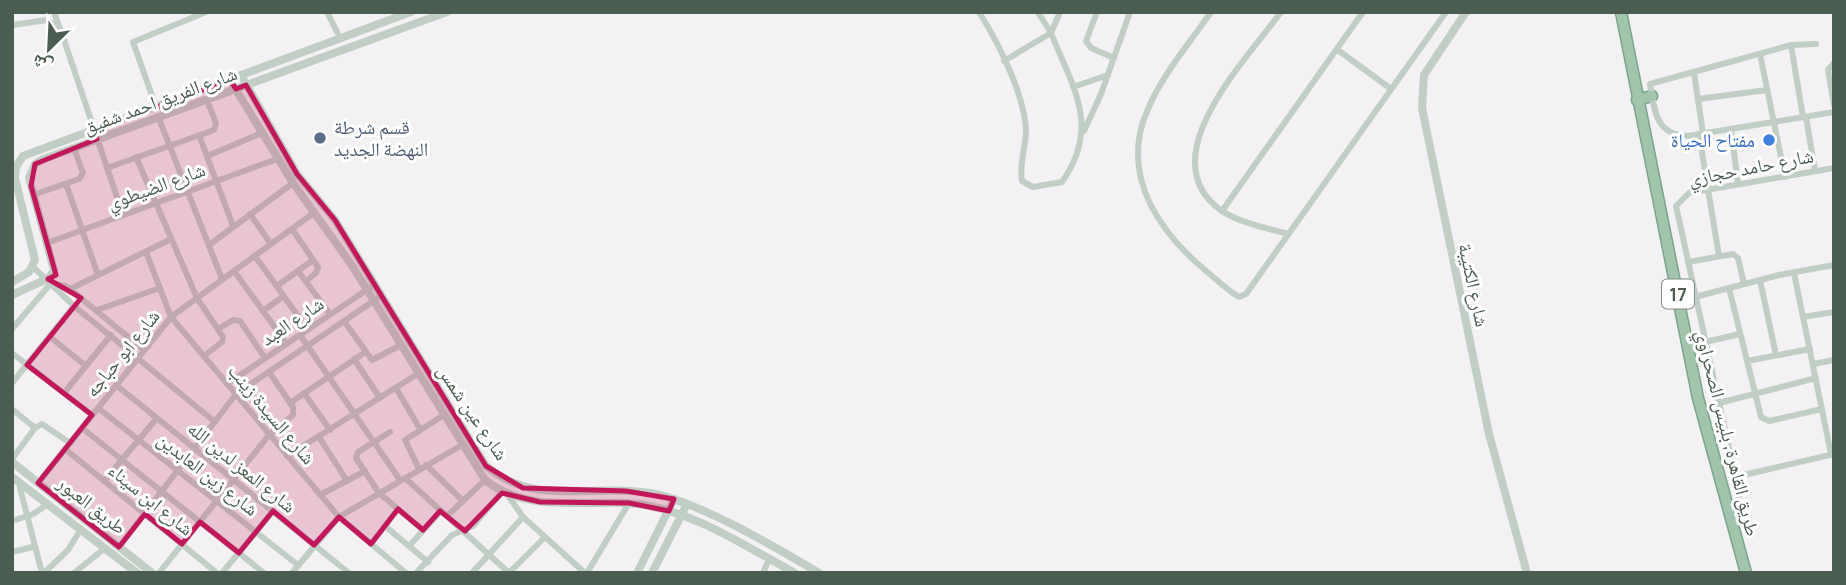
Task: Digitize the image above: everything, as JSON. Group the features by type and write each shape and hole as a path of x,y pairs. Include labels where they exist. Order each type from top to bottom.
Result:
{"highway":[{"name":"طريق القاهرة, بلبيس الصحراوي","path":"1621,12 1698,398 1746,573"},
{"path":"1637,100 1652,96"}],"street":[{"path":"54,12 124,215"},
{"path":"206,12 133,41 157,112 222,279"},
{"path":"327,12 340,38"},
{"name":"شارع الفريق احمد شفيق","path":"33,267 35,254 16,186 16,167 29,152 95,134 157,112 230,79 411,12"},
{"name":"شارع الفريق احمد شفيق","path":"157,112 207,100 447,12"},
{"path":"979,12 1004,61 1024,113 1026,132 1021,177 1024,184 1033,187 1062,182 1108,75 1130,12"},
{"path":"1038,12 1051,33 1073,87 1083,114 1083,133"},
{"path":"1004,61 1051,33 1060,12"},
{"path":"1097,12 1086,41 1091,48 1114,58"},
{"path":"1211,12 1170,68 1143,122 1139,164 1143,185 1157,217 1175,244 1239,297 1246,294 1446,12"},
{"path":"1281,12 1213,104 1201,125 1197,172 1211,201 1222,211 1288,234"},
{"path":"1222,211 1363,12"},
{"name":"شارع الكتيبة","path":"1466,12 1424,75 1422,108 1489,434 1527,573"},
{"path":"12,25 47,20 60,28"},
{"path":"1816,44 1791,45 1650,84 1652,96 1663,129 1678,136 1834,112"},
{"path":"1791,45 1815,171"},
{"path":"1338,50 1391,89"},
{"path":"1760,54 1785,177"},
{"path":"1834,63 1828,70 1834,105"},
{"path":"1694,72 1719,256"},
{"name":"شارع عين شمس","path":"241,75 297,174 335,220 377,298 486,466 502,480 523,488 626,491 674,499 819,573"},
{"path":"1073,87 1108,75"},
{"name":"شارع عين شمس","path":"230,79 293,183 371,288"},
{"path":"1698,99 1768,90"},
{"path":"107,168 216,127 207,100"},
{"path":"1731,129 1738,184"},
{"path":"207,156 262,133"},
{"name":"شارع الفريق احمد شفيق","path":"51,282 54,270 29,178 35,164 74,148 95,134"},
{"path":"199,135 233,226"},
{"path":"33,195 79,179 83,173 74,148"},
{"path":"136,157 197,298 223,337 222,342 204,356"},
{"name":"شارع الضيطوي","path":"47,243 277,159"},
{"name":"شارع حامد حجازي","path":"1733,531 1739,510 1735,477 1676,206 1683,195 1834,168"},
{"path":"209,245 293,183"},
{"path":"66,184 98,275"},
{"name":"شارع ابو حباجه","path":"38,483 171,317 315,212"},
{"path":"250,215 271,244"},
{"path":"292,229 318,270 306,281"},
{"path":"69,289 171,239"},
{"name":"شارع السيدة زينب","path":"146,252 171,317 339,517 406,573"},
{"path":"1688,262 1733,254 1738,258 1744,284"},
{"path":"255,256 308,330"},
{"path":"277,286 313,260"},
{"path":"1695,297 1794,272 1834,265"},
{"path":"12,282 25,277 33,267 74,306 215,422"},
{"path":"234,271 287,344"},
{"path":"299,271 331,314"},
{"path":"1735,477 1833,454 1794,272"},
{"path":"1760,280 1776,355"},
{"path":"12,329 51,282"},
{"path":"12,295 51,282 69,289 144,350"},
{"path":"97,310 160,288"},
{"name":"شارع العبد","path":"227,384 371,288"},
{"path":"1729,288 1761,417 1766,420 1822,409"},
{"path":"263,311 284,296"},
{"name":"شارع عين شمس","path":"377,298 401,345 485,480 505,493 540,502 629,503 669,511 795,573"},
{"name":"شارع العبد","path":"120,547 236,394 377,298"},
{"path":"12,383 74,306"},
{"path":"1803,317 1834,312"},
{"path":"218,329 233,320 240,321 265,358"},
{"path":"344,321 364,353 375,360 401,345"},
{"path":"64,393 117,327"},
{"path":"1705,342 1740,334"},
{"path":"300,335 402,479 465,531 509,573 545,537"},
{"path":"50,337 86,366"},
{"path":"1747,361 1810,349"},
{"path":"12,353 92,415"},
{"path":"290,403 364,353"},
{"path":"354,359 380,398"},
{"path":"1813,364 1834,360"},
{"path":"159,573 269,435 293,415 290,403 269,372"},
{"path":"287,456 419,373"},
{"path":"1719,403 1816,378"},
{"name":"شارع المعز لدين الله","path":"116,385 343,571"},
{"path":"396,388 420,429"},
{"path":"304,393 330,430"},
{"name":"شارع زين العابدين","path":"98,408 298,565"},
{"path":"12,409 35,428 12,461"},
{"path":"444,415 404,442 423,467 463,501"},
{"path":"104,481 157,418"},
{"name":"شارع ابن سيناء","path":"35,428 46,424 104,481 217,573"},
{"path":"82,428 264,573"},
{"path":"390,432 356,454 379,493 423,530"},
{"path":"319,437 347,481"},
{"path":"292,573 339,517 462,444"},
{"name":"طريق العبور","path":"12,461 152,573"},
{"path":"320,495 365,471"},
{"name":"طريق العبور","path":"12,477 19,488 48,504 81,528 134,572"},
{"path":"447,516 485,480"},
{"path":"19,488 33,547 43,573 68,550 81,528"},
{"path":"416,573 452,535 465,531 505,493 523,517 586,573 629,503"},
{"path":"637,573 674,499"},
{"path":"12,520 27,517 48,504"},
{"path":"652,573 687,504"},
{"path":"371,544 398,509"},
{"path":"409,546 441,511"},
{"path":"222,573 273,512"},
{"path":"472,573 523,517"},
{"path":"385,526 428,562"},
{"path":"12,552 33,547"},
{"path":"74,573 105,548"},
{"path":"763,573 769,559"},
{"path":"570,573 577,566"}],"highlighted area":[{"path":"230,80 236,89 246,85 297,174 335,220 486,466 523,488 626,491 674,499 669,511 629,503 540,502 502,493 465,531 440,511 423,530 398,509 371,544 339,517 314,545 273,511 239,553 200,522 182,544 145,514 119,547 38,483 92,415 27,365 81,298 48,279 56,275 31,186 35,164 97,139 94,130"}],"place":[{"name":"قسم شرطة النهضة الجديد","path":"320,138"},
{"name":"مفتاح الحياة","path":"1769,140"}]}
